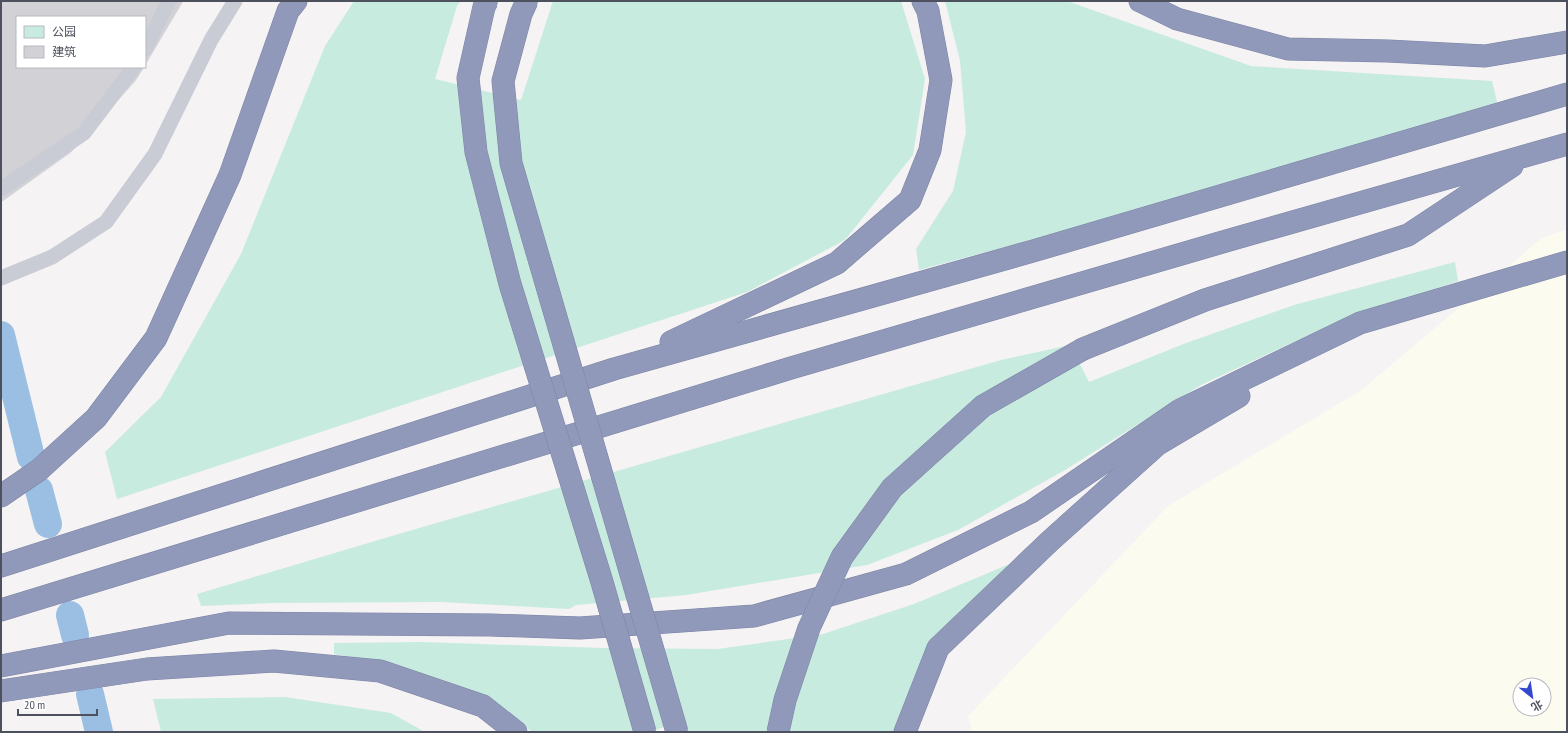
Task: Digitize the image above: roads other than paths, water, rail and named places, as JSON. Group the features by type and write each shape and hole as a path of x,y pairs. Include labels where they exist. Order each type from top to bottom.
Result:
{"highway":[{"path":"1,496 40,470 96,418 156,338 230,175 288,12 296,1"},
{"path":"488,1 484,7 468,78 476,152 510,284 602,582 645,732"},
{"path":"527,1 521,14 503,81 511,163 677,732"},
{"path":"614,369 837,263 910,200 930,150 941,80 928,11 923,1"},
{"path":"1140,1 1177,18 1288,49 1388,51 1485,56 1567,42"},
{"path":"1,566 614,369 1040,249 1567,94"},
{"path":"1,610 791,368 1226,240 1567,145"},
{"path":"778,732 785,700 809,628 839,564 892,488 983,406 1083,350 1205,300 1408,235 1528,155"},
{"path":"1,666 229,623 491,625 580,628 754,616 906,574 1031,512 1180,410 1360,323 1567,262"},
{"path":"905,732 938,648 1050,541 1158,444 1360,323"},
{"path":"1,691 147,668 274,661 380,671 483,706 516,732"}],"lane":[{"path":"146,47 169,1"},
{"path":"1,278 52,257 106,222 155,154 211,40 235,1"},
{"path":"1,189 84,133 133,68"}],"waterway":[{"path":"1,335 31,457"},
{"path":"39,490 48,524"},
{"path":"70,615 75,635"},
{"path":"90,694 99,732"}]}
